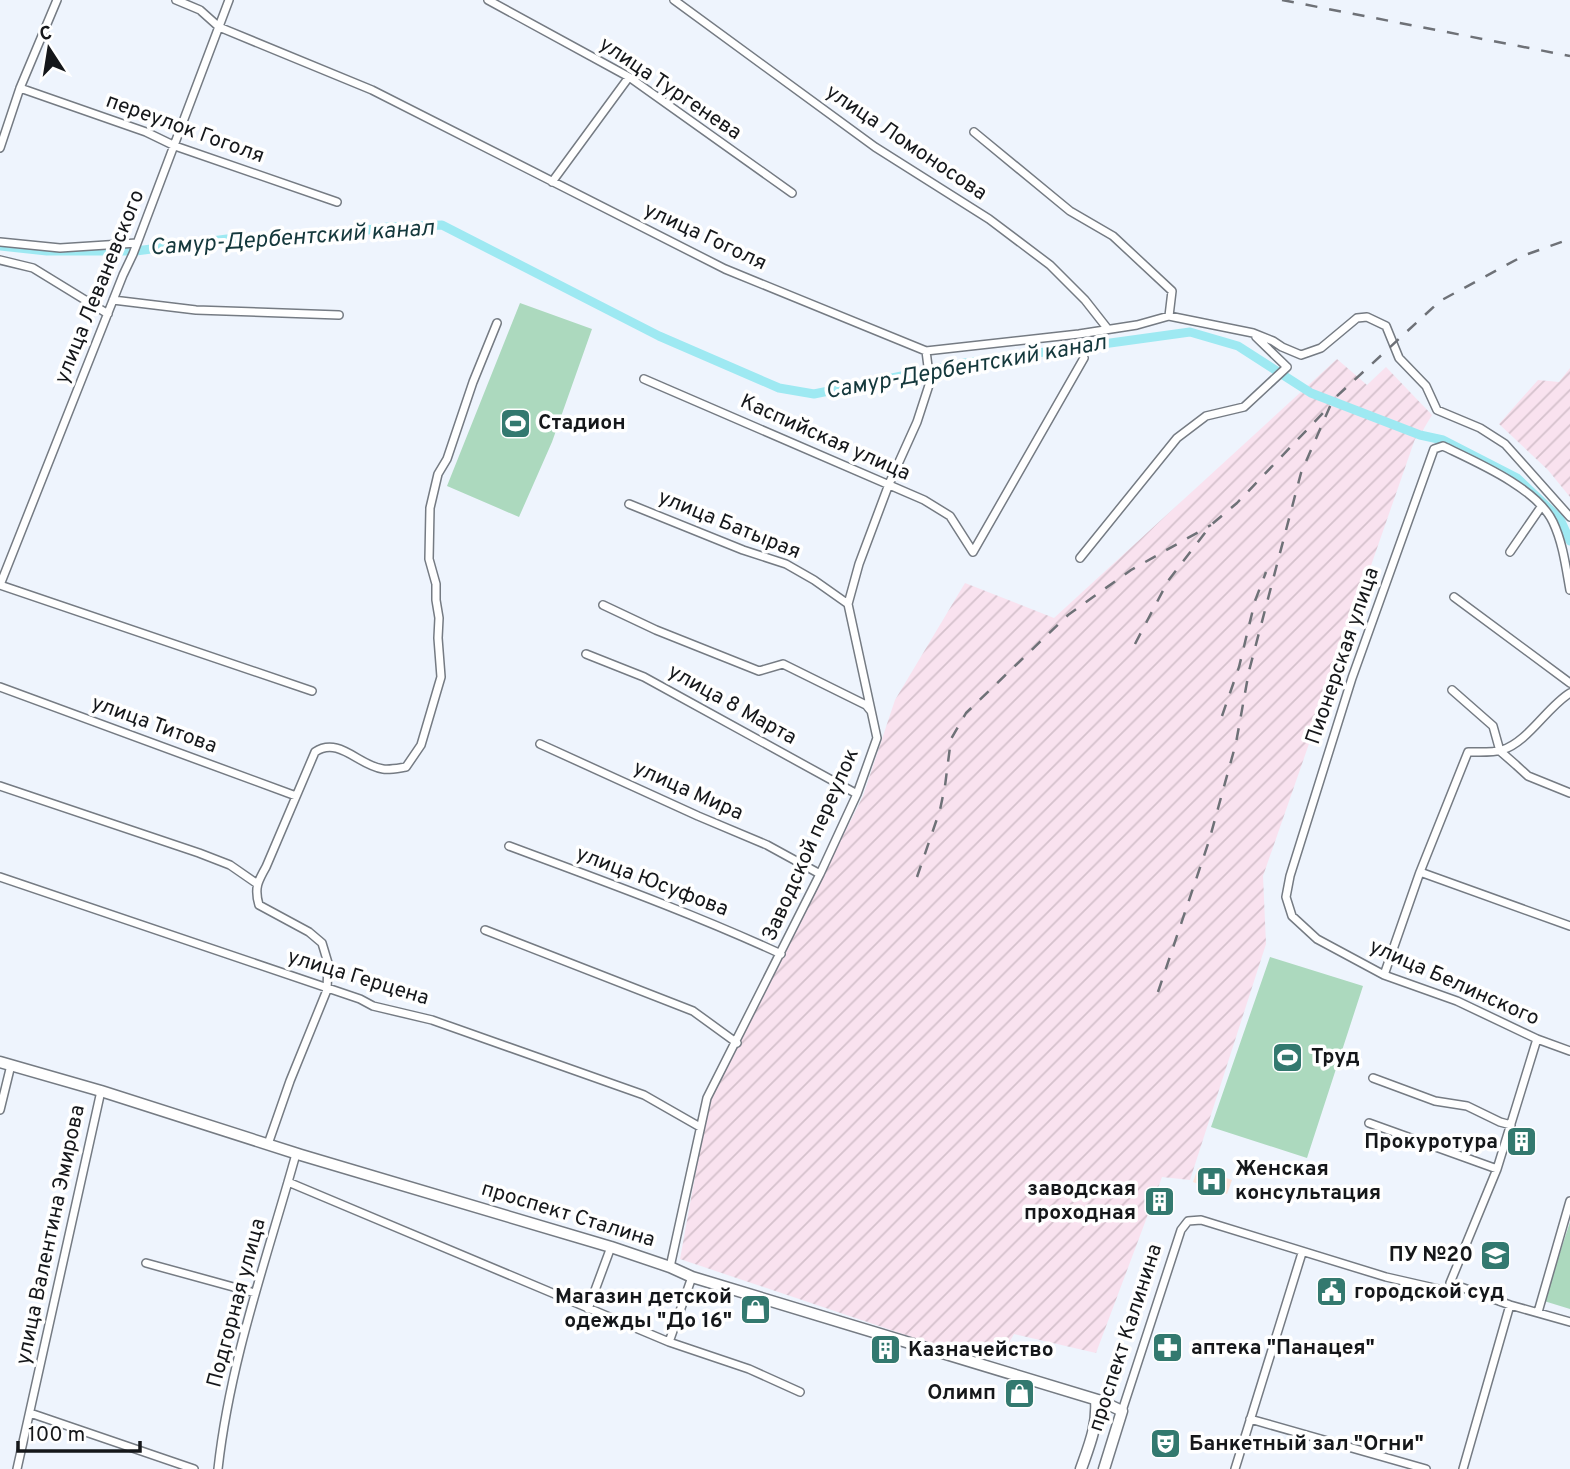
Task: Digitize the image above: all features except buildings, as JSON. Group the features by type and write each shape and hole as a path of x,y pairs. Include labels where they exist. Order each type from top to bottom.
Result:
{"street":[{"path":"0,148 20,88 57,0"},
{"name":"улица Гоголя","path":"176,0 200,10 219,27 372,90 725,269 926,351 1079,334 1137,325 1169,316 1253,333 1301,355 1321,348 1357,318 1367,317 1385,326 1399,358 1426,386 1437,410 1480,428 1505,444 1570,517"},
{"name":"улица Леваневского","path":"0,585 175,146 229,0"},
{"name":"улица Тургенева","path":"488,0 629,77 792,193"},
{"name":"улица Ломоносова","path":"674,0 875,147 989,219 1050,265 1085,300 1107,328"},
{"path":"552,183 629,77"},
{"name":"переулок Гоголя","path":"20,88 146,132 175,146 337,202"},
{"path":"974,132 1070,211 1113,236 1146,265 1172,291 1169,316"},
{"path":"0,242 60,248 135,248"},
{"path":"0,260 33,268 108,314"},
{"path":"113,300 196,310 339,316"},
{"path":"268,1144 327,989 328,963 322,943 309,932 259,905 255,892 256,883 266,867 315,752 324,746 336,747 382,769 406,767 421,745 441,677 436,584 429,559 430,508 438,474 447,459 473,382 497,323"},
{"path":"1080,558 1177,438 1206,416 1244,407 1287,367 1253,333"},
{"name":"Заводской переулок","path":"670,1267 707,1098 820,874 857,794 877,738 848,604 859,564 889,484 917,422 930,376 926,351"},
{"name":"Каспийская улица","path":"644,379 924,500 950,516 973,552 1084,358"},
{"name":"Пионерская улица","path":"1290,876 1352,678 1434,449 1443,446 1503,477 1541,507"},
{"name":"улица Батырая","path":"629,504 743,550 786,564 848,604"},
{"path":"1510,552 1541,507 1552,520 1560,542 1570,590"},
{"path":"0,585 312,691"},
{"path":"1454,597 1570,683"},
{"path":"603,605 656,630 759,671 783,664 866,705 872,713"},
{"name":"улица 8 Марта","path":"586,654 644,677 857,794"},
{"name":"улица Титова","path":"0,687 296,796"},
{"path":"1452,690 1493,726 1500,751 1528,776 1570,793"},
{"path":"1384,975 1420,872 1468,752 1500,751 1512,745 1557,701 1570,693"},
{"name":"улица Мира","path":"540,744 767,845 820,874"},
{"path":"0,786 199,853 230,865 256,883"},
{"name":"улица Юсуфова","path":"509,846 735,932 781,954"},
{"path":"1420,872 1570,926"},
{"name":"улица Белинского","path":"1290,876 1286,897 1292,916 1317,939 1384,975 1457,1001 1537,1039 1570,1051"},
{"name":"улица Герцена","path":"0,877 360,999 373,1006 432,1020 644,1094 700,1127"},
{"path":"485,930 693,1011 737,1043"},
{"path":"1537,1039 1497,1169 1450,1283 1510,1305 1570,1322"},
{"name":"проспект Сталина","path":"0,1062 611,1248 692,1277 1096,1399 1122,1411"},
{"path":"0,1110 11,1065"},
{"path":"1373,1077 1435,1101 1466,1106 1511,1125"},
{"name":"улица Валентина Эмирова","path":"17,1469 101,1091"},
{"path":"1369,1123 1497,1169"},
{"name":"Подгорная улица","path":"218,1469 232,1377 296,1154 302,1155"},
{"path":"288,1182 588,1309 669,1342 749,1368 800,1392"},
{"path":"1538,1312 1570,1201"},
{"name":"проспект Калинина","path":"1104,1469 1181,1230 1188,1221 1201,1220 1301,1253"},
{"path":"588,1309 611,1248"},
{"path":"1235,1469 1301,1253 1443,1290"},
{"path":"146,1263 255,1293"},
{"path":"669,1342 692,1277"},
{"path":"1463,1469 1510,1305"},
{"name":"проспект Калинина","path":"1081,1469 1098,1415 1096,1399"},
{"path":"30,1413 194,1469"},
{"path":"1250,1419 1426,1469"},
{"path":"1384,1469 1386,1459"}],"shaded area":[{"path":"1337,359 1367,385 1386,367 1432,415 1415,439 1263,876 1266,944 1190,1180 1162,1177 1096,1353 1014,1334 1007,1346 983,1342 977,1359 680,1259 708,1105 863,796 895,700 965,583 1054,618"},
{"path":"1570,368 1570,497 1548,470 1499,424 1538,380 1559,382"},
{"name":"Женская консультация","path":"1198,1168 1232,1180 1227,1194 1193,1182"}],"green space":[{"name":"Стадион","path":"520,303 592,329 552,442 519,517 447,486"},
{"name":"Труд","path":"1270,957 1363,986 1307,1158 1211,1127"},
{"path":"1570,1222 1570,1309 1544,1301"}],"waterway":[{"name":"Самур-Дербентский канал","path":"0,246 47,251 136,251 227,239 326,236 388,227 442,225 659,336 779,388 814,394 965,363 1190,332 1238,346 1311,393 1420,435 1443,440 1517,478 1560,519 1570,541"}],"railway":[{"path":"1282,0 1570,56"},
{"path":"1158,992 1209,841 1236,743 1249,671 1301,473 1331,404 1440,301 1525,255 1570,239"},
{"path":"1135,644 1168,581 1211,525 1237,503 1324,412"},
{"path":"917,877 940,810 951,739 966,713 1068,615 1131,570 1211,525"},
{"path":"1222,716 1266,572"}],"place":[{"name":"Стадион","path":"515,423"},
{"name":"Труд","path":"1288,1057"},
{"name":"Прокуротура","path":"1521,1142"},
{"name":"Женская консультация","path":"1212,1181"},
{"name":"заводская проходная","path":"1159,1201"},
{"name":"ПУ №20","path":"1496,1255"},
{"name":"городской суд","path":"1331,1292"},
{"name":"Магазин детской одежды \"До 16\"","path":"755,1309"},
{"name":"аптека \"Панацея\"","path":"1168,1348"},
{"name":"Казначейство","path":"885,1350"},
{"name":"Олимп","path":"1019,1393"},
{"name":"Банкетный зал \"Огни\"","path":"1166,1444"}]}
